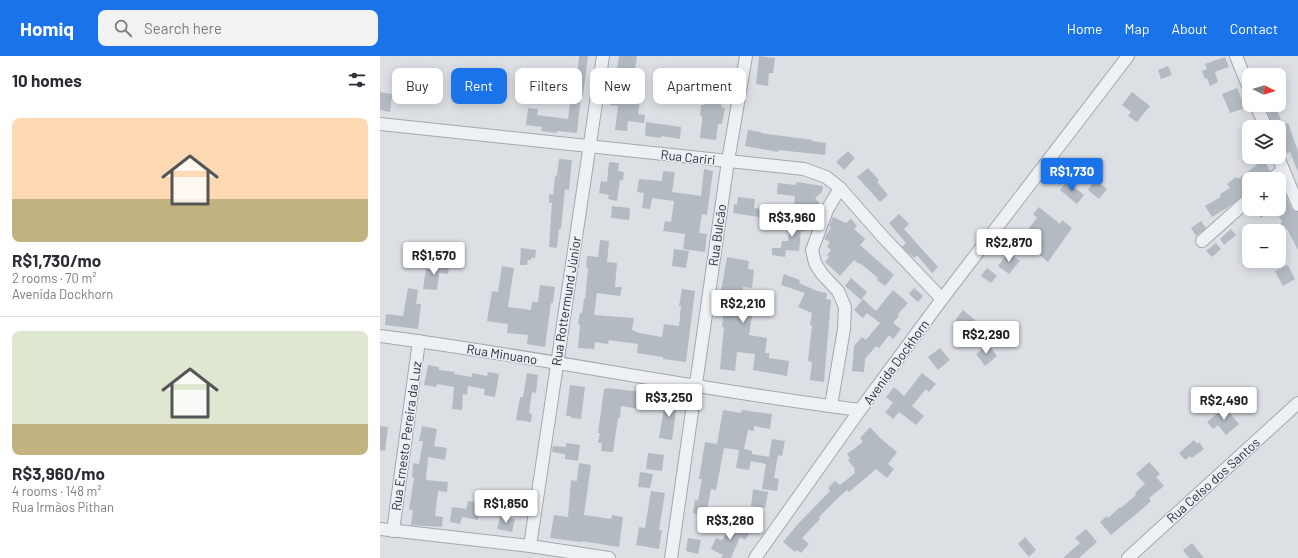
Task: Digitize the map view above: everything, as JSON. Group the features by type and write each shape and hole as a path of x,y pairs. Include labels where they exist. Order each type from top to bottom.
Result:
{"street":[{"name":"Rua Rottermund Júnior","path":"530,546 603,56"},
{"name":"Rua Bulcão","path":"671,558 728,161 746,56"},
{"name":"Avenida Dockhorn","path":"755,558 860,410 942,299 1128,56"},
{"path":"1236,56 1242,71"},
{"name":"Rua Cariri","path":"380,124 804,169 826,177 840,188 942,299"},
{"path":"1281,164 1298,205"},
{"path":"831,406 844,329 845,307 838,291 822,274 815,263 812,250 827,210 840,188"},
{"path":"1202,241 1242,205"},
{"name":"Rua Minuano","path":"380,336 557,362 695,386 860,410"},
{"name":"Rua Ernesto Pereira da Luz","path":"393,531 419,342"},
{"name":"Rua Celso dos Santos","path":"1128,558 1298,403"},
{"path":"380,529 530,546 609,558"}],"building":[{"path":"579,56 588,56 583,95 582,68 578,68"},
{"path":"619,56 637,56 635,68 617,68"},
{"path":"759,56 775,58 773,73 769,73 768,86 756,84"},
{"path":"1225,57 1229,67 1215,72 1218,82 1210,86 1202,71 1207,69 1205,64"},
{"path":"1168,66 1172,75 1161,79 1158,70"},
{"path":"1237,88 1242,100 1242,109 1230,113 1222,94"},
{"path":"380,92 392,94 390,112 380,110"},
{"path":"1132,92 1150,106 1137,122 1128,116 1131,112 1122,105"},
{"path":"570,104 580,104 577,133 541,131 542,127 526,125 528,108 538,109 537,115 568,119"},
{"path":"640,104 638,114 645,115 644,123 628,121 627,131 615,130 618,106 610,105"},
{"path":"721,104 721,107 725,108 722,124 718,124 716,140 700,138 702,121 702,116 700,116 701,105"},
{"path":"1268,112 1278,112 1281,120 1270,120"},
{"path":"646,122 681,127 680,139 661,136 661,138 645,136"},
{"path":"1288,123 1298,151 1298,172 1290,152 1286,154 1286,124"},
{"path":"748,130 826,143 825,155 778,150 778,152 745,146"},
{"path":"848,151 855,158 844,170 836,162"},
{"path":"559,159 572,160 569,190 565,189 561,229 559,229 557,248 549,247 552,203 549,203 549,194 553,195 555,175 557,176"},
{"path":"609,162 619,163 618,171 624,172 623,180 620,180 617,201 608,199 609,195 599,193 601,181 607,182"},
{"path":"1266,164 1270,171 1248,172 1257,165"},
{"path":"868,168 879,180 877,182 888,195 880,202 857,177"},
{"path":"704,169 713,171 707,215 702,214 699,233 707,234 705,252 683,249 685,234 663,231 665,221 671,222 674,201 652,198 650,209 642,208 644,193 637,192 639,179 662,181 663,171 675,172 672,192 701,196"},
{"path":"1242,176 1242,197 1212,217 1205,206 1219,198 1221,196 1220,194 1230,188 1227,184 1236,177 1238,179"},
{"path":"1095,180 1107,189 1099,199 1088,190"},
{"path":"1067,181 1084,195 1077,204 1060,190"},
{"path":"797,182 823,186 822,192 815,198 820,204 819,209 794,205 795,196 777,194 778,183 796,185"},
{"path":"1286,196 1291,208 1298,212 1298,250 1287,229 1286,230 1286,224 1280,224 1282,222 1279,216 1286,216"},
{"path":"738,197 755,199 754,208 773,210 772,219 733,213 734,204 737,205"},
{"path":"612,206 630,208 629,220 611,218"},
{"path":"1039,207 1060,224 1062,220 1072,228 1048,262 1037,253 1041,248 1024,234 1037,218 1033,214"},
{"path":"801,210 802,217 809,221 804,232 801,231 799,251 786,250 785,257 772,255 772,248 781,248 782,241 788,241 789,232 792,232"},
{"path":"899,214 909,224 904,229 938,267 932,273 917,255 914,258 902,247 906,243 889,223"},
{"path":"833,217 846,223 851,219 857,226 854,229 865,239 860,245 894,275 885,286 877,280 878,278 854,260 840,276 825,262 829,257 827,255 831,250 827,247 830,242 824,239 831,227 829,226"},
{"path":"1201,221 1206,228 1196,236 1191,228"},
{"path":"1231,229 1236,235 1224,245 1220,239"},
{"path":"600,240 609,241 607,262 617,263 615,287 622,287 620,296 597,293 594,315 634,318 632,330 639,333 662,337 664,324 679,326 681,306 679,306 682,289 695,291 686,362 663,359 663,357 637,353 638,344 609,340 608,344 595,342 594,349 578,348 580,325 578,324 585,299 588,268 586,267 587,256 598,257"},
{"path":"1216,243 1221,249 1212,257 1206,251"},
{"path":"521,248 536,250 535,258 528,260 527,265 520,265"},
{"path":"674,249 689,251 686,268 672,266"},
{"path":"1008,252 1020,261 1009,274 998,266"},
{"path":"727,257 749,261 748,269 754,270 752,288 743,287 739,314 752,316 749,335 767,338 765,353 769,353 769,358 789,361 787,376 753,370 755,354 737,352 735,371 720,369 724,327 722,327 726,291 721,291"},
{"path":"433,263 449,265 448,274 439,273 437,290 423,289 426,269 432,269"},
{"path":"1288,265 1295,279 1283,286 1275,271 1286,268"},
{"path":"502,266 514,268 508,307 531,310 532,302 538,302 540,285 555,287 553,303 551,303 545,347 527,344 528,335 507,333 508,324 487,321 492,291 498,292"},
{"path":"987,268 997,276 991,283 981,276"},
{"path":"784,274 800,280 799,283 817,291 827,293 826,299 831,300 824,382 810,380 812,362 808,361 812,313 798,307 805,293 781,285"},
{"path":"851,278 867,292 861,300 845,286"},
{"path":"408,288 418,290 416,304 421,304 418,329 385,325 386,314 403,316"},
{"path":"914,288 923,296 918,302 909,294"},
{"path":"893,290 908,303 898,314 899,316 893,323 901,329 893,339 889,335 879,348 876,346 865,359 864,372 852,371 854,346 862,337 866,340 880,323 867,313 863,318 854,310 863,299 876,311"},
{"path":"963,310 975,320 966,331 954,322"},
{"path":"988,344 997,356 985,366 976,354"},
{"path":"940,348 950,360 938,370 928,357"},
{"path":"428,365 439,367 439,370 455,372 454,374 472,377 472,373 487,376 488,372 499,374 495,397 484,395 485,389 468,386 467,395 463,394 462,410 452,409 454,387 437,384 436,387 424,385"},
{"path":"527,373 538,375 536,393 532,392 529,413 532,414 531,422 516,420 520,397 523,397"},
{"path":"922,373 936,384 929,392 926,389 912,406 924,416 916,425 899,412 893,419 885,412 893,403 886,397 894,387 904,396"},
{"path":"570,385 585,387 581,419 566,416"},
{"path":"607,388 642,392 640,409 621,406 613,452 601,451 602,443 598,443 604,389"},
{"path":"666,396 678,397 672,440 659,438"},
{"path":"1225,407 1239,424 1226,435 1218,425 1213,429 1207,422"},
{"path":"723,410 741,413 742,410 772,414 770,429 754,426 754,431 748,430 744,449 752,451 752,454 769,457 772,439 785,441 782,456 778,455 774,478 779,479 777,491 762,489 766,464 751,461 749,470 736,468 739,450 724,448 716,490 711,489 706,515 693,513 695,500 698,501 702,479 699,479 705,442 717,444"},
{"path":"380,426 388,427 385,451 380,450"},
{"path":"422,426 437,429 434,446 447,448 445,460 428,457 426,480 448,482 447,492 438,491 435,516 443,517 442,527 411,525 413,510 409,510 414,478 412,477 413,463 419,464 423,441 419,441"},
{"path":"870,427 879,437 897,452 888,464 894,469 887,478 876,469 849,492 847,490 819,517 820,519 802,538 809,544 801,553 797,550 795,552 783,542 830,491 828,488 835,481 840,485 855,473 855,469 848,460 850,458 847,454 863,442 860,438"},
{"path":"1194,440 1197,444 1199,442 1204,449 1192,458 1190,456 1185,460 1179,453"},
{"path":"566,443 580,445 578,461 565,459 565,454 552,452 553,446 566,447"},
{"path":"648,453 664,455 662,471 646,469"},
{"path":"1149,462 1160,474 1156,477 1164,486 1149,498 1151,501 1111,535 1100,522 1107,516 1108,518 1120,507 1121,508 1136,495 1135,493 1145,484 1136,474"},
{"path":"579,463 591,465 584,515 611,519 612,515 623,517 619,547 550,538 554,515 568,517 571,480 577,481"},
{"path":"640,472 653,474 650,488 638,487"},
{"path":"753,489 768,492 765,508 751,506"},
{"path":"651,491 665,493 659,530 662,530 659,549 636,545 639,527 645,528"},
{"path":"468,501 481,503 478,520 462,517 460,524 450,522 452,507 466,509"},
{"path":"500,516 515,519 512,532 497,529"},
{"path":"740,523 749,529 749,534 745,540 740,537 731,558 721,558 723,555 711,549 716,538 722,540 733,524 737,527"},
{"path":"1086,529 1097,542 1079,558 1063,558 1080,543 1075,538"},
{"path":"1025,537 1036,550 1029,557 1018,544"},
{"path":"688,538 701,540 698,554 686,551"},
{"path":"1192,543 1204,558 1189,558 1183,550"}]}
